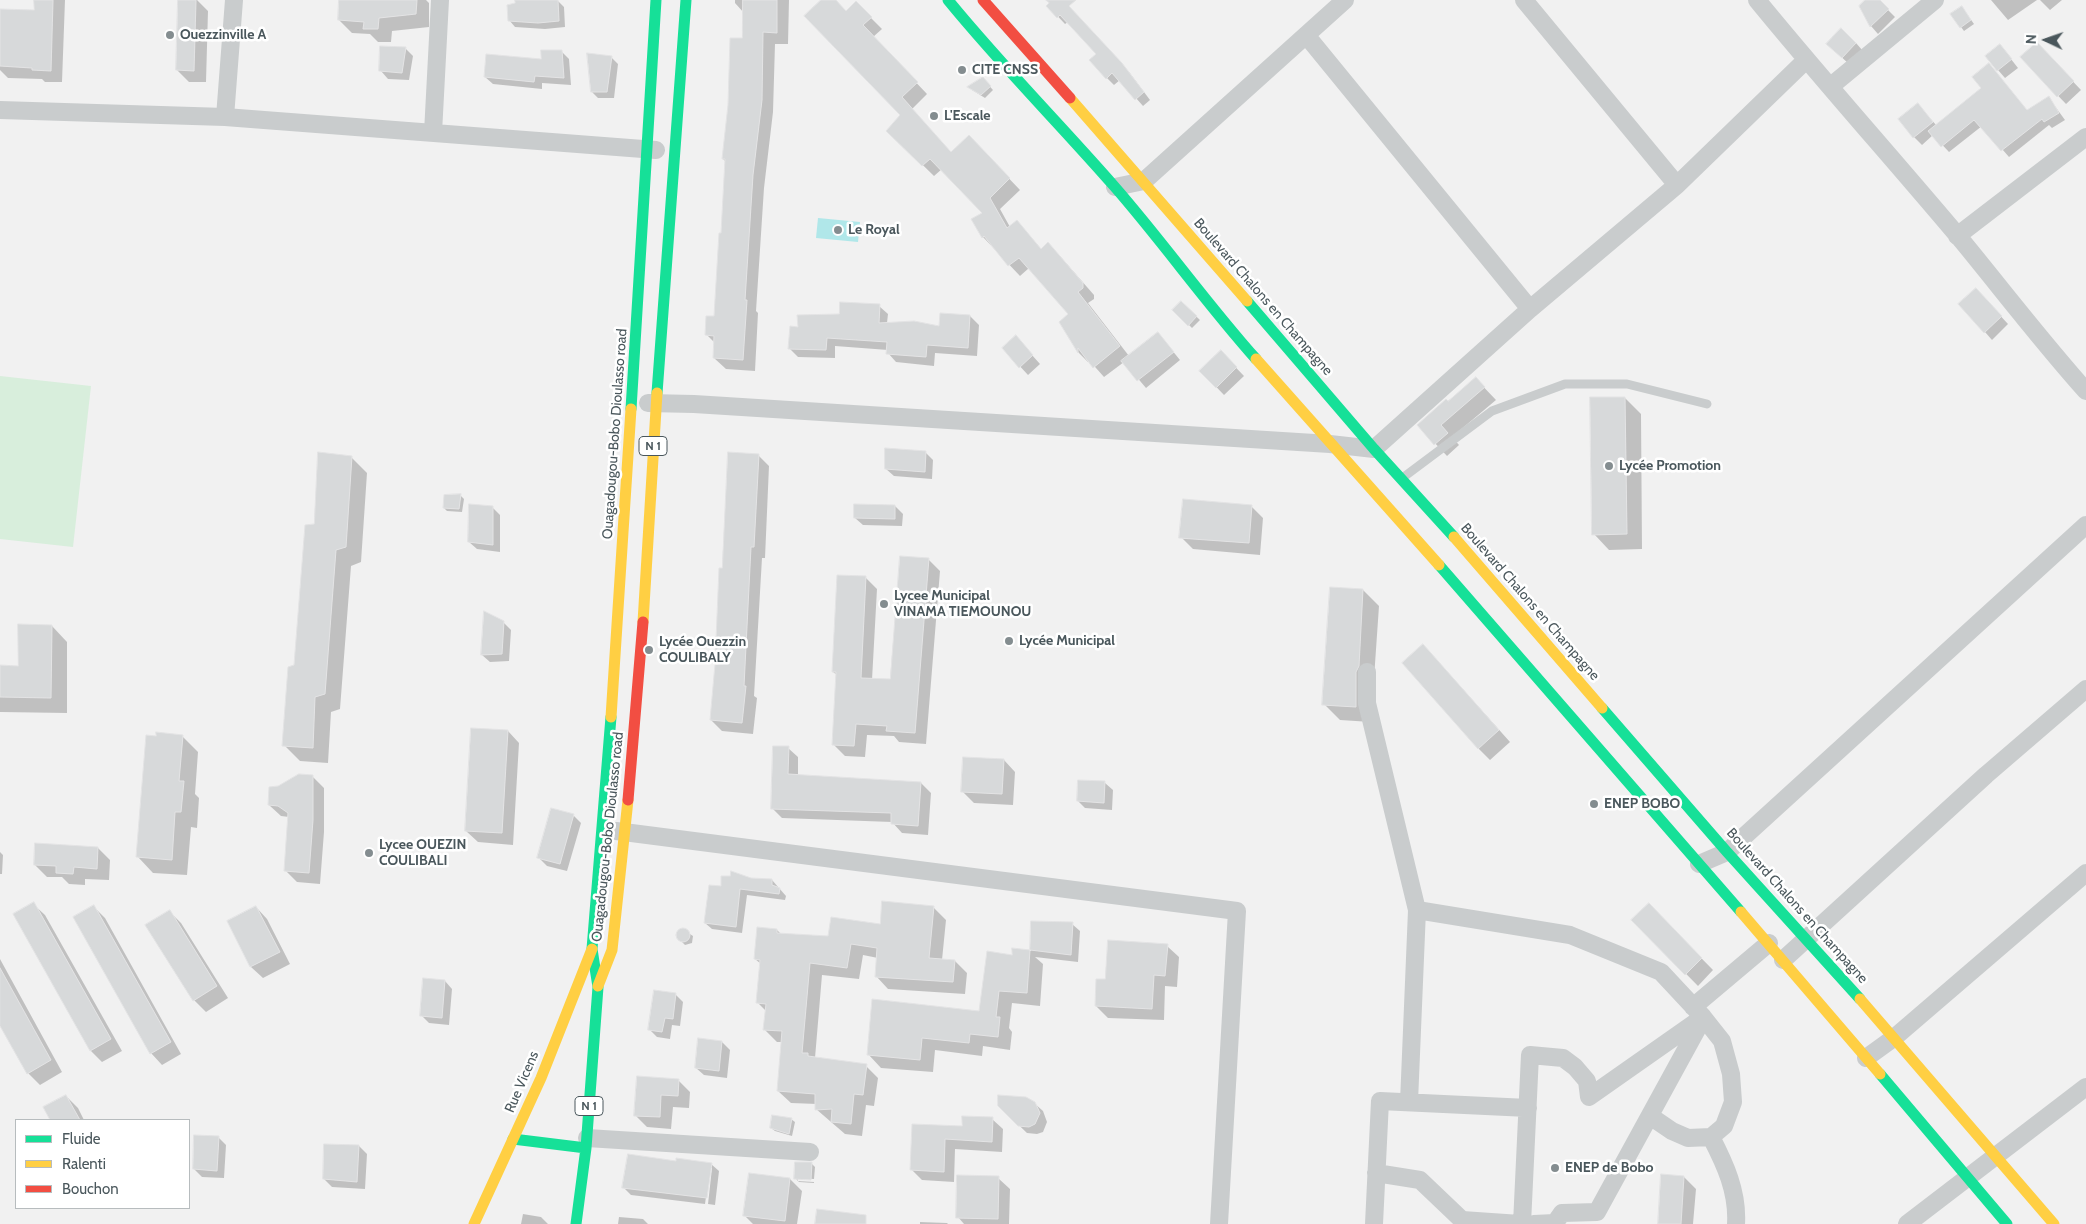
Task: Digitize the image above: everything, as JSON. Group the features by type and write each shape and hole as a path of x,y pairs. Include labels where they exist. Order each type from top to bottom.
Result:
{"main road":[{"name":"Ouagadougou-Bobo Dioulasso road","path":"598,987 592,949 600,829 616,653 656,0"},
{"name":"Ouagadougou-Bobo Dioulasso road","path":"598,987 612,950 626,832 641,649 656,404 686,0"},
{"path":"948,0 987,48 1115,187 1217,315 1510,645 1769,943 2007,1224"},
{"name":"Boulevard Chalons en Champagne","path":"983,0 1144,181 1374,449 1463,547 1728,852 1895,1037 2054,1224"},
{"name":"Rue Vicens","path":"474,1224 544,1070 592,949"},
{"name":"N 1","path":"576,1224 586,1143 598,987"},
{"path":"514,1139 586,1143"}],"street":[{"path":"225,117 234,0"},
{"path":"433,133 440,0"},
{"path":"1115,187 1144,181 1345,0"},
{"path":"1524,0 1677,185"},
{"path":"1757,0 2086,391"},
{"path":"1831,86 1935,0"},
{"path":"1306,34 1530,309"},
{"path":"632,403 694,404 1330,444 1374,449 1530,309 1677,185 1806,60"},
{"path":"0,110 225,117 674,152"},
{"path":"1957,236 2086,138"},
{"path":"1699,864 1728,852 2086,525"},
{"path":"1367,672 1367,703 1417,910 1409,1102"},
{"path":"1783,960 1986,775 2086,689"},
{"path":"600,829 1237,911 1219,1224"},
{"path":"1866,1058 1895,1037 2086,873"},
{"path":"1417,910 1570,935 1661,972 1722,1041 1731,1074 1733,1102 1724,1126 1710,1137 1688,1138 1672,1131 1650,1116"},
{"path":"1376,1173 1420,1180 1462,1220 1521,1224 1530,1055 1563,1058 1575,1067 1587,1081 1590,1097 1698,1012 1769,943"},
{"path":"1534,1224 1555,1223 1562,1213 1597,1212 1650,1116 1698,1012"},
{"path":"1907,1224 2086,1087"},
{"path":"1374,1224 1380,1101 1528,1108"},
{"path":"1710,1137 1726,1166 1734,1192 1736,1224"},
{"path":"586,1143 810,1152"}],"lane":[{"path":"1401,479 1492,411 1565,384 1627,384 1707,404"}],"green space":[{"path":"0,376 91,386 73,547 0,539"}],"water":[{"name":"Le Royal","path":"818,218 860,222 858,242 816,238"}],"building":[{"path":"34,0 53,0 51,71 0,66 0,9 34,10"},
{"path":"178,0 196,0 194,71 176,70"},
{"path":"339,0 417,0 416,14 379,18 378,29 363,29 364,22 338,20"},
{"path":"515,0 558,0 559,21 538,23 508,21 507,5 515,3"},
{"path":"743,0 777,0 777,33 763,32 762,100 753,175 743,360 713,358 714,336 705,335 706,316 714,316 719,233 721,233 725,159 722,159 728,105 730,38 742,38"},
{"path":"821,0 836,0 846,11 856,1 872,17 863,25 918,82 902,97 951,152 969,135 1010,178 990,198 1007,228 1017,220 1041,249 1048,242 1083,283 1083,288 1078,292 1120,346 1093,368 1078,348 1078,353 1059,322 1068,314 1019,258 1008,266 984,236 982,238 971,219 982,213 930,159 922,166 886,131 900,115 804,16"},
{"path":"1046,0 1076,0 1069,6 1122,63 1144,92 1135,100 1112,73 1106,79 1089,60 1096,54 1060,15 1057,18 1046,6 1049,3"},
{"path":"1865,0 1880,0 1889,9 1870,27 1859,6"},
{"path":"1962,6 1971,20 1960,28 1950,14"},
{"path":"1841,28 1856,43 1842,58 1826,44"},
{"path":"2037,42 2074,81 2057,97 2020,57"},
{"path":"2000,44 2012,59 1997,71 1985,56"},
{"path":"380,46 406,47 402,73 379,71"},
{"path":"541,50 562,50 564,78 535,76 534,82 484,77 486,54 541,59"},
{"path":"587,53 612,56 607,92 591,92"},
{"path":"1989,63 2027,110 2049,96 2059,113 2044,122 2042,119 2001,151 1974,120 1941,147 1928,131 1981,88 1972,77"},
{"path":"983,77 991,86 981,95 967,87"},
{"path":"1918,103 1933,122 1913,138 1898,119"},
{"path":"1976,288 2002,316 1984,333 1958,304"},
{"path":"1181,301 1197,316 1188,326 1172,310"},
{"path":"840,302 880,304 879,323 914,321 939,326 940,313 970,315 968,348 927,345 926,357 886,354 887,342 827,338 826,350 788,349 790,326 798,327 797,315 839,314"},
{"path":"1158,332 1174,352 1137,381 1121,361"},
{"path":"1016,335 1033,355 1019,368 1002,348"},
{"path":"1221,350 1237,367 1216,388 1199,371"},
{"path":"1476,377 1485,387 1441,425 1448,433 1434,445 1417,425 1446,399 1448,401"},
{"name":"Lycée Promotion","path":"1590,397 1625,397 1627,534 1592,535"},
{"path":"885,448 926,451 925,472 885,469"},
{"path":"318,452 352,456 346,547 336,550 325,694 315,697 313,748 282,746 288,667 294,665 305,525 314,524"},
{"path":"728,452 759,454 754,547 751,547 744,686 746,686 742,723 710,720 715,664 719,568 722,568"},
{"path":"461,494 459,509 443,508 444,495"},
{"path":"1183,499 1252,505 1249,543 1179,538"},
{"path":"469,504 493,506 493,545 468,542"},
{"path":"854,504 895,505 895,519 854,518"},
{"path":"900,556 929,558 915,733 886,731 887,726 856,724 854,746 832,745 836,672 832,672 837,575 866,576 861,678 890,679"},
{"path":"1330,587 1363,589 1359,666 1356,672 1356,707 1322,705"},
{"path":"484,611 504,621 502,654 481,655"},
{"path":"18,624 52,625 51,698 0,697 0,665 18,666"},
{"path":"1423,644 1499,730 1478,749 1402,663"},
{"path":"471,728 508,730 502,833 465,831"},
{"path":"156,732 183,735 179,781 184,781 181,812 175,812 172,860 136,857 146,735 156,736"},
{"path":"773,746 789,746 788,774 921,782 918,826 891,824 891,813 771,809"},
{"path":"963,757 1004,759 1002,794 961,792"},
{"path":"299,774 313,775 313,820 309,873 284,871 288,813 278,806 268,805 269,787 278,786"},
{"path":"1078,780 1105,781 1104,803 1077,801"},
{"path":"551,808 574,814 560,864 537,858"},
{"path":"35,843 98,847 97,869 74,867 73,874 56,873 56,866 34,865"},
{"path":"731,871 751,878 772,879 772,885 780,888 779,894 740,889 736,927 704,923 709,885 721,886 721,876 730,876"},
{"path":"882,901 934,906 929,958 955,960 953,982 875,977 877,948 851,944 847,968 810,963 802,1053 808,1053 808,1056 867,1064 863,1095 854,1094 851,1124 831,1122 832,1109 815,1110 815,1094 777,1091 782,1031 763,1030 766,1004 756,1003 760,960 754,959 757,927 777,929 777,933 828,936 831,917 880,924"},
{"path":"34,902 111,1039 90,1051 13,914"},
{"path":"1649,903 1702,958 1685,975 1631,920"},
{"path":"94,905 171,1042 150,1054 73,917"},
{"path":"256,906 280,952 250,967 227,921"},
{"path":"170,910 217,986 193,1001 145,925"},
{"path":"1031,921 1073,922 1071,955 1030,950"},
{"path":"683,928 688,930 690,935 688,940 683,942 678,940 676,935 678,930"},
{"path":"1108,940 1168,944 1165,976 1154,975 1152,1009 1095,1006 1096,979 1105,979"},
{"path":"1012,948 1030,950 1027,993 999,991 996,1017 1000,1017 998,1037 970,1034 969,1043 922,1038 920,1060 867,1055 872,999 979,1011 987,951 1012,955"},
{"path":"0,968 51,1060 27,1074 0,1026"},
{"path":"423,978 445,980 442,1018 420,1016"},
{"path":"654,990 676,993 673,1019 665,1018 662,1032 648,1030"},
{"path":"698,1038 722,1041 719,1071 695,1068"},
{"path":"637,1076 679,1079 678,1096 661,1095 660,1117 634,1116"},
{"path":"66,1095 79,1119 49,1119 43,1107"},
{"path":"998,1095 1026,1097 1035,1102 1040,1113 1035,1124 1029,1127 1018,1126 998,1106"},
{"path":"772,1115 792,1118 789,1134 770,1128"},
{"path":"962,1116 993,1117 992,1142 945,1139 944,1172 910,1170 912,1124 962,1126"},
{"path":"194,1135 219,1136 217,1171 193,1169"},
{"path":"324,1144 359,1145 357,1182 323,1179"},
{"path":"628,1154 676,1161 676,1158 712,1163 707,1198 622,1188"},
{"path":"795,1162 812,1162 811,1180 794,1179"},
{"path":"749,1173 790,1178 785,1221 743,1216"},
{"path":"1661,1174 1684,1176 1681,1224 1658,1224"},
{"path":"957,1175 999,1176 998,1219 956,1218"},
{"path":"817,1209 866,1215 866,1224 815,1224"}],"traffic: fast":[{"path":"631,409 656,0"},
{"path":"657,393 686,0"},
{"path":"948,0 1114,186 1256,359"},
{"path":"1247,301 1374,449 1454,537"},
{"path":"1439,565 1741,912"},
{"path":"1602,708 1727,852 1860,999"},
{"path":"576,1224 586,1148 598,987 592,949 611,717"},
{"path":"1880,1074 2007,1224"},
{"path":"513,1139 586,1148"}],"traffic: slow":[{"path":"1070,98 1247,301"},
{"path":"1256,359 1439,565"},
{"path":"643,622 657,393"},
{"path":"611,717 631,409"},
{"path":"1454,537 1602,708"},
{"path":"598,986 612,950 628,800"},
{"path":"1741,912 1880,1074"},
{"path":"474,1224 541,1078 592,949"},
{"path":"1860,999 2054,1224"}],"traffic: jam":[{"path":"983,0 1070,98"},
{"path":"628,800 643,622"}],"place":[{"name":"Ouezzinville A","path":"170,35"},
{"name":"CITE CNSS","path":"962,70"},
{"name":"L'Escale","path":"934,116"},
{"name":"Le Royal","path":"838,230"},
{"name":"Lycée Promotion","path":"1609,466"},
{"name":"Lycee Municipal VINAMA TIEMOUNOU","path":"884,604"},
{"name":"Lycée Municipal","path":"1009,641"},
{"name":"Lycée Ouezzin COULIBALY","path":"649,650"},
{"name":"ENEP BOBO","path":"1594,804"},
{"name":"Lycee OUEZIN COULIBALI","path":"369,853"},
{"name":"ENEP de Bobo","path":"1555,1168"}]}
